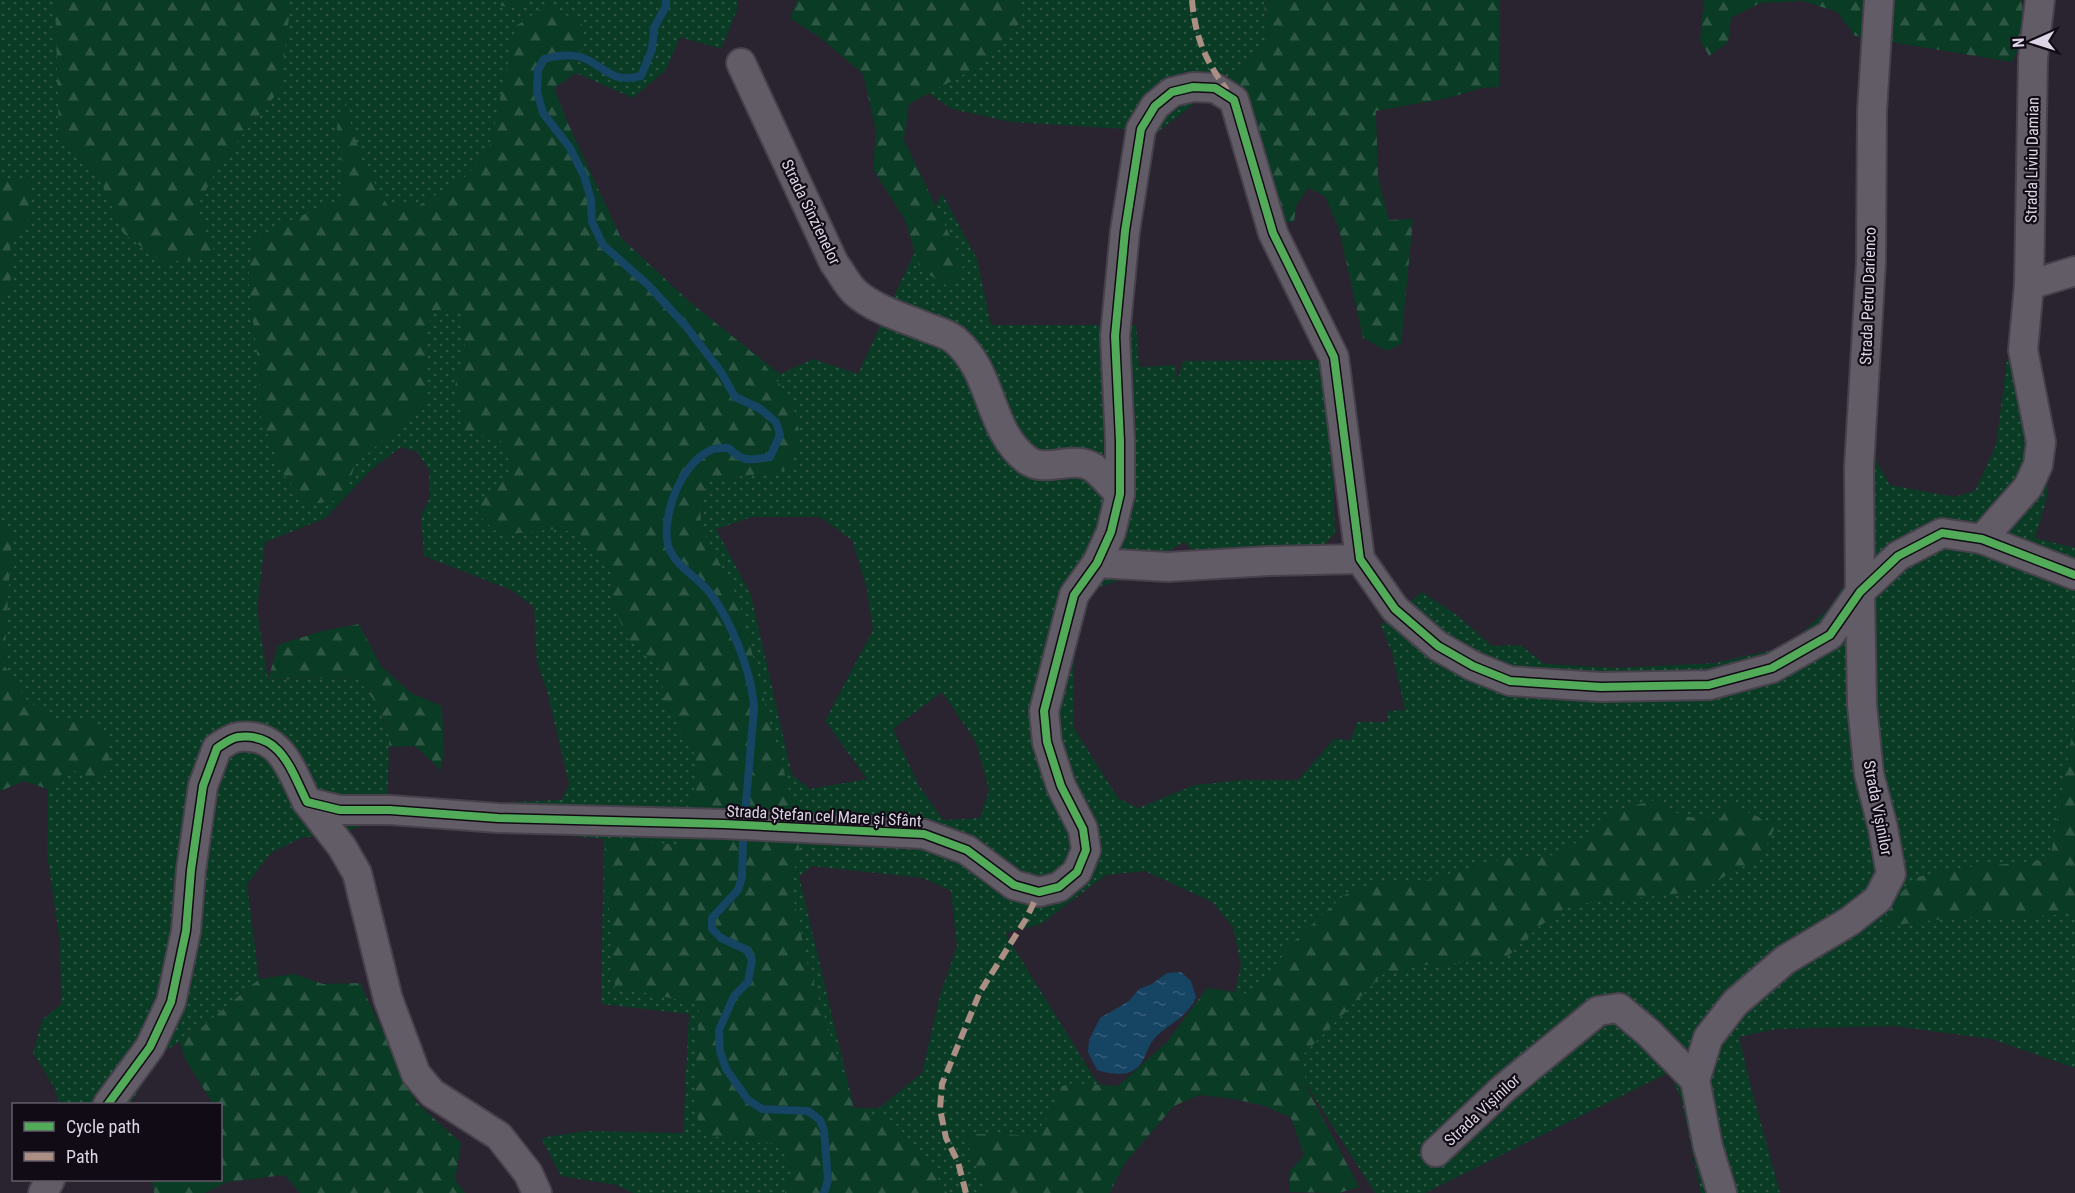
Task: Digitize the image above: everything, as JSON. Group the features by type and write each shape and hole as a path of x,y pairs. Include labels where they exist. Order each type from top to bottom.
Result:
{"street":[{"name":"Strada Petru Darienco","path":"1860,592 1859,467 1871,262 1872,111 1879,0"},
{"name":"Strada Liviu Damian","path":"1982,539 2028,487 2038,465 2041,442 2023,350 2029,285 2033,58 2040,0"},
{"name":"Strada Sînzîenelor","path":"741,63 834,263 855,292 880,308 953,338 973,358 986,386 1001,430 1015,449 1030,462 1042,465 1074,461 1093,467 1120,494"},
{"name":"Strada Ștefan cel Mare și Sfânt","path":"307,802 340,810 390,810 498,818 724,824 924,834 967,849 1014,885 1039,892 1059,887 1077,872 1086,850 1083,829 1061,786 1047,742 1044,711 1074,595 1097,563 1111,532 1120,494 1120,441 1114,336 1125,231 1141,129 1155,106 1172,92 1192,87 1215,88 1234,100 1273,234 1334,357 1360,559 1395,609 1438,646 1473,666 1510,681 1601,687 1709,685 1772,669 1830,635 1860,592 1898,556 1942,533 1982,539 2075,575"},
{"path":"2029,285 2075,272"},
{"path":"1097,563 1168,567 1360,559"},
{"name":"Strada Vișinilor","path":"1722,1193 1708,1148 1695,1080 1708,1038 1734,1003 1785,960 1850,921 1878,899 1891,874 1883,828 1869,774 1862,705 1860,592"},
{"path":"109,1103 150,1047 171,1002 186,931 191,870 203,786 217,748 236,737 264,739 280,751 307,802 342,848 357,873 388,999 416,1074 432,1093 500,1136 528,1173 537,1193"},
{"name":"Strada Vișinilor","path":"1436,1152 1504,1088 1598,1011 1619,1008 1649,1033 1695,1080"}],"green space":[{"path":"0,0 737,0 737,10 721,49 680,37 666,70 633,98 576,73 554,88 570,130 621,238 692,304 780,374 813,359 858,374 942,193 977,259 991,325 1136,325 1139,367 1176,365 1177,382 1183,361 1324,360 1332,454 1335,533 1319,550 1195,552 1184,542 1117,581 1088,591 1076,625 1074,728 1118,798 1138,808 1195,785 1243,780 1298,780 1334,739 1351,740 1357,722 1387,722 1387,711 1405,710 1392,653 1381,625 1422,592 1458,616 1492,646 1520,645 1545,664 1617,668 1715,663 1786,647 1827,610 1843,587 1847,465 1873,455 1890,485 1954,497 1975,491 1996,445 2007,359 2041,357 2053,442 2046,501 2035,538 2075,548 2075,1068 1991,1039 1894,1026 1776,1029 1739,1037 1780,1193 1701,1193 1681,1099 1670,1072 1425,1193 1375,1193 1288,1056 1177,1085 1124,1164 1110,1193 633,1193 616,1185 561,1176 541,1138 585,1131 683,1133 689,1014 601,1004 604,839 514,831 506,802 562,800 569,784 547,691 537,663 534,607 511,590 424,556 421,515 430,498 429,470 417,452 401,447 370,471 326,518 265,542 257,610 268,680 356,677 373,699 389,731 388,789 379,819 348,831 301,838 271,853 247,884 259,979 196,1032 163,1052 131,1103 59,1103 55,1089 33,1053 42,1020 61,1004 60,943 47,854 48,789 24,781 0,791","holes":["752,517 820,517 852,540 867,589 873,630 825,721 867,779 810,789 792,775 751,595 716,529","942,692 976,742 989,790 980,818 943,820 918,784 893,729","812,866 923,878 951,891 957,946 940,995 922,1073 879,1108 854,1108 799,876","1145,871 1212,902 1233,927 1241,965 1233,1000 1114,1101 1093,1076 1005,933 1041,924 1106,875"]},
{"path":"55,0 288,0 290,9 280,90 222,160 196,209 217,258 162,262 123,233 97,172 59,136"},
{"path":"497,0 526,0 520,9 497,5"},
{"path":"797,0 1018,0 1023,20 972,70 909,104 904,140 964,265 949,287 920,269 905,220 873,169 876,131 863,74 822,39 790,18"},
{"path":"907,0 1264,0 1266,42 1215,88 1159,131 1011,122 952,109 926,92"},
{"path":"1264,0 1500,0 1499,87 1482,88 1448,98 1376,111 1378,178 1389,220 1413,219 1401,344 1387,351 1363,338 1339,229 1325,196 1308,188 1296,206 1294,222 1286,222 1275,215 1229,81 1230,74 1266,42"},
{"path":"1704,0 2022,0 2024,37 2012,62 1855,36 1837,12 1803,1 1760,3 1731,18 1728,42 1709,56 1700,40"},
{"path":"548,4 584,26 576,73 554,88 621,238 692,304 759,358 792,400 800,436 791,469 709,481 700,501 701,528 738,598 788,785 800,852 790,882 807,962 854,1108 893,1121 928,1162 947,1193 785,1193 792,1171 780,1144 744,1142 702,1134 694,1104 699,1005 653,994 615,989 604,838 681,845 697,775 695,755 664,701 661,667 627,638 612,602 612,570 579,533 556,529 500,535 477,514 484,497 512,469 501,441 464,430 455,386 465,350 461,310 434,310 424,336 427,401 355,465 343,500 310,504 284,476 261,418 258,363 248,278 254,240 282,224 345,197 337,127 343,98 363,163 388,206 418,206 466,176 489,150 516,26"},
{"path":"28,178 31,215 10,245 11,293 0,302 0,181"},
{"path":"0,518 12,535 4,665 25,698 54,721 93,719 107,739 111,771 93,779 68,768 48,789 24,781 0,791"},
{"path":"359,624 381,666 411,693 442,706 444,753 441,770 415,746 389,747 389,730 373,699 356,677 268,680 278,645 322,631"},
{"path":"2075,717 2075,913 1931,920 1884,928 1890,904 1917,877 1960,868 2050,860"},
{"path":"1655,800 1679,814 1701,818 1721,818 1730,804 1776,825 1761,857 1720,879 1683,893 1569,905 1540,926 1507,957 1425,965 1382,975 1303,1055 1306,1086 1359,1187 1339,1193 1290,1192 1289,1172 1304,1155 1291,1118 1265,1106 1200,1095 1174,1106 1124,1164 1108,1193 985,1193 963,1134 1034,1136 1046,1120 1062,1086 1073,1083 1118,1086 1167,1042 1207,988 1250,994 1293,942 1344,895 1384,881 1424,881 1506,858 1556,855 1595,831 1617,810"},
{"path":"294,974 323,984 360,983 416,1102 461,1143 455,1180 465,1193 300,1193 284,1175 227,1182 205,1193 154,1193 152,1181 222,1181 222,1103 212,1103 184,1057 180,1042 196,1032 259,979"}],"water":[{"path":"1181,972 1191,981 1196,997 1187,1012 1156,1037 1141,1064 1134,1070 1118,1074 1097,1070 1088,1052 1089,1040 1100,1018 1129,1001 1139,989 1152,984 1167,973"}],"waterway":[{"path":"666,0 666,6 654,28 652,49 641,76 622,78 608,73 581,57 557,56 544,59 538,70 537,92 543,113 570,148 584,176 591,199 592,222 603,245 648,285 685,325 721,372 735,397 759,408 776,422 780,435 770,457 743,458 729,448 713,449 701,456 683,477 676,491 671,505 667,533 668,545 675,559 710,593 733,632 745,663 754,708 742,877 738,890 712,918 712,929 721,938 747,950 752,960 748,982 734,996 719,1030 720,1051 726,1069 748,1100 762,1109 808,1111 820,1120 824,1130 828,1180 824,1193"}],"marked path":[{"path":"1192,0 1202,48 1227,90"},
{"path":"966,1193 958,1162 946,1138 940,1109 942,1084 980,992 1026,919 1039,892"}],"cycle path":[{"path":"109,1103 150,1047 171,1002 186,931 191,870 203,786 217,748 238,737 253,737 275,747 289,766 307,802 340,810 390,810 498,818 724,824 924,834 967,850 1014,885 1039,892 1059,887 1077,872 1086,850 1083,829 1061,786 1047,742 1044,711 1074,595 1097,563 1111,532 1120,494 1115,336 1125,231 1141,129 1155,106 1172,92 1193,87 1215,88 1234,100 1273,233 1334,357 1360,559 1395,609 1438,646 1473,666 1510,681 1601,687 1709,685 1772,668 1830,635 1860,592 1898,556 1942,533 1982,539 2075,575"}]}
